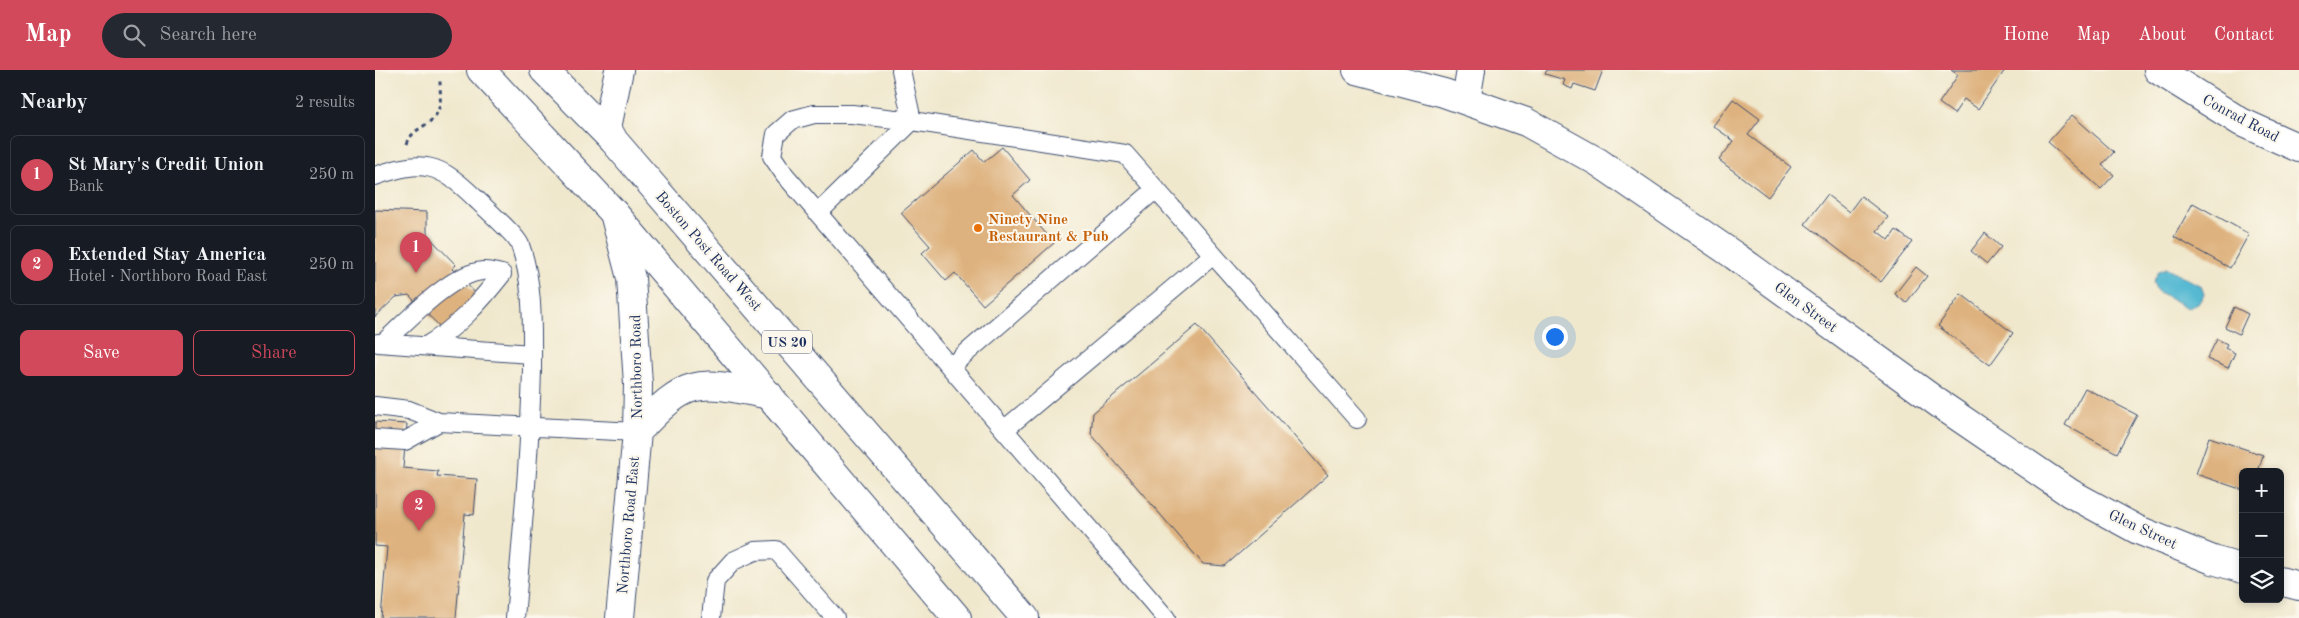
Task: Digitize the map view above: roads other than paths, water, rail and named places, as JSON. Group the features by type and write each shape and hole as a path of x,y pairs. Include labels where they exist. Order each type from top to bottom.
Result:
{"street":[{"name":"US 20","path":"481,70 614,213 957,618"},
{"name":"Boston Post Road West","path":"544,70 615,141 1025,618"},
{"path":"615,141 607,128 619,70"},
{"name":"Glen Street","path":"1357,70 1467,100 1526,122 1598,162 1743,262 1941,405 2070,492 2138,530 2213,560 2239,568"},
{"path":"1467,100 1471,70"},
{"name":"Conrad Road","path":"2158,70 2241,122 2299,148"},
{"name":"Northboro Road","path":"614,213 631,278 634,301 638,384 637,432"},
{"name":"Northboro Road","path":"637,432 667,400 691,387 703,384 719,385 769,395"},
{"name":"Northboro Road East","path":"620,618 637,432"},
{"path":"2284,582 2299,586"}],"lane":[{"path":"901,70 912,121"},
{"path":"1166,618 785,175 772,156 775,134 792,120 814,114 852,114 912,121 1125,154 1357,419"},
{"path":"819,213 912,121"},
{"path":"375,176 395,169 425,165 455,178 520,243 532,315 532,354 531,426 515,618"},
{"path":"950,367 1156,189"},
{"path":"1004,430 1213,255"},
{"path":"379,343 460,277 483,270 502,274 482,300 447,334 426,346"},
{"path":"379,343 532,354"},
{"path":"375,406 409,410 439,422 637,432"},
{"path":"375,439 405,441 439,422"},
{"path":"711,618 715,581 733,561 755,551 776,550 835,618"}],"water":[{"path":"2167,268 2201,286 2204,294 2198,304 2188,308 2157,291 2153,282 2159,271"}],"place":[{"name":"Ninety Nine Restaurant & Pub","path":"978,228"},
{"name":"St Mary's Credit Union","path":"416,273"},
{"name":"Extended Stay America","path":"419,531"}]}
